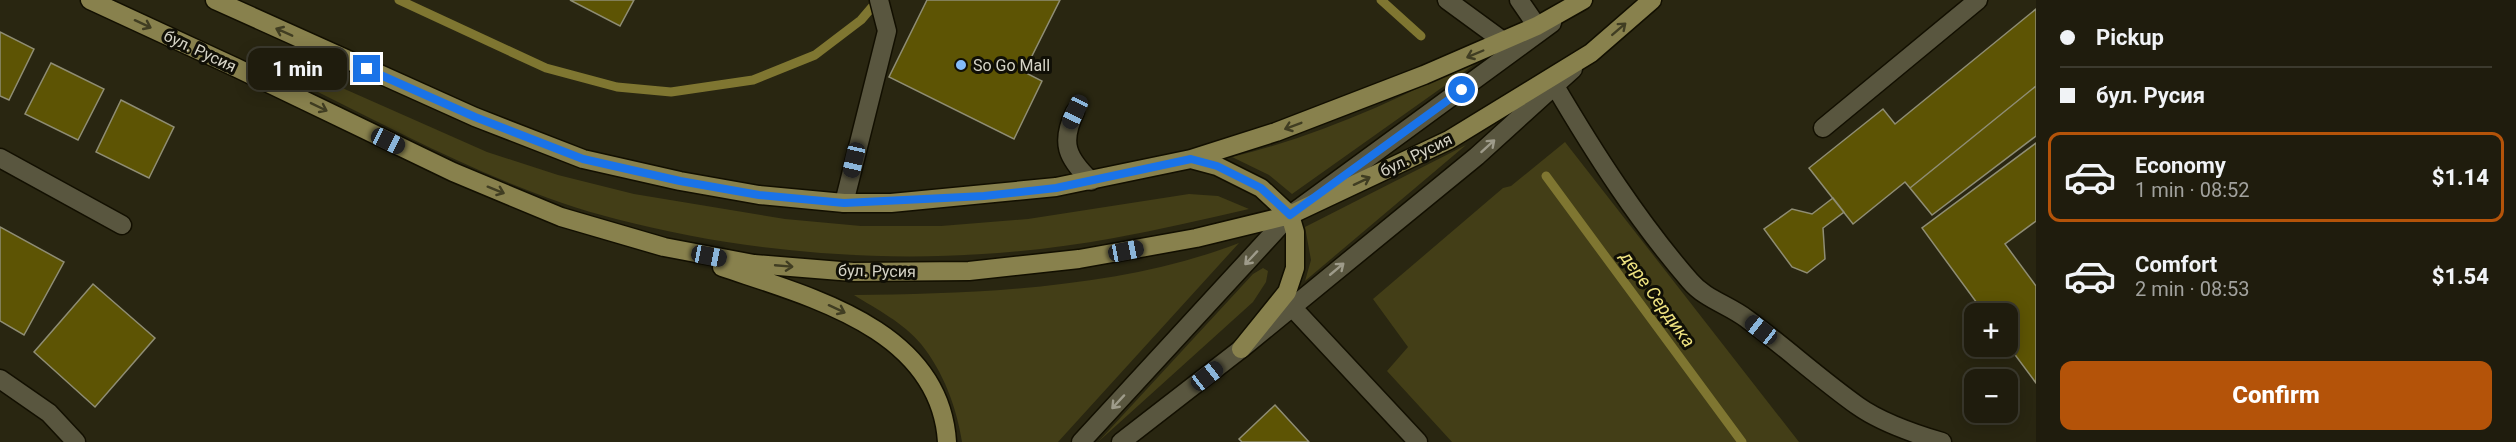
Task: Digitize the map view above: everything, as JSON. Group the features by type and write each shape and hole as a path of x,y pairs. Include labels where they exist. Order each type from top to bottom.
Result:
{"main road":[{"name":"бул. Русия","path":"90,0 453,172 561,217 664,247 754,264 853,272 969,271 1079,259 1196,238 1290,215 1449,140 1592,53 1652,0"},
{"path":"215,0 475,117 583,159 680,181 759,195 844,203 984,196 1091,181 1191,159 1276,132 1537,27 1577,5"},
{"path":"1191,159 1217,166 1261,188 1290,215 1295,232 1295,268 1287,292 1241,349"},
{"path":"664,247 819,300 887,336 916,365 937,398 947,442"}],"street":[{"path":"1447,0 1503,41"},
{"path":"1519,0 1537,27"},
{"path":"1823,128 1978,0"},
{"path":"844,203 887,31 881,5"},
{"path":"1081,442 1290,215 1577,5"},
{"path":"1121,442 1241,349 1477,156 1592,53"},
{"path":"1555,86 1593,151 1642,221 1692,284 1720,304 1744,316 1860,408 1918,435 1942,442"},
{"path":"1075,112 1068,127 1069,157 1091,181"},
{"path":"0,158 122,225"},
{"path":"1292,307 1418,442"},
{"path":"0,379 49,413 76,442"}],"shaded area":[{"path":"1477,58 1480,59 1478,62 1292,194 1269,175 1232,157 1327,128 1418,88"},
{"path":"322,79 487,152 558,175 634,194 785,219 861,226 941,226 1028,219 1189,194 1218,196 1249,209 1114,238 1052,248 990,254 864,255 739,244 616,219 535,193 418,142 304,85"},
{"path":"1565,142 1799,442 1452,442 1387,371 1408,347 1373,299 1503,188 1511,186"},
{"path":"1466,145 1305,281 1311,260 1305,227"},
{"path":"1239,243 1058,442 962,442 957,416 948,390 921,344 906,329 854,295 950,293 1049,286 1147,270"},
{"path":"1263,268 1268,271 1266,282 1253,302 1098,442 1253,274"}],"building":[{"path":"570,0 634,0 620,26"},
{"name":"So Go Mall","path":"927,0 1060,0 1024,72 1042,81 1014,139 889,77"},
{"path":"2036,9 2036,86 1910,188 1905,182 1853,224 1809,168 1883,109 1895,124"},
{"path":"0,32 34,49 9,100 0,96"},
{"path":"51,63 104,89 78,140 25,114"},
{"path":"2036,86 2036,136 1932,215 1910,188"},
{"path":"121,100 174,127 149,178 96,152"},
{"path":"2036,143 2036,221 2005,244 2036,286 2036,383 2017,357 2018,303 1977,303 1922,228"},
{"path":"1833,198 1844,212 1823,228 1825,259 1807,273 1792,267 1764,229 1792,209 1812,214"},
{"path":"0,227 64,262 24,335 0,321"},
{"path":"93,284 155,338 95,407 34,352"},
{"path":"1275,405 1309,442 1242,442 1239,439"}],"waterway":[{"path":"399,0 546,68 617,87 671,92 753,80 815,55 861,20 878,0"},
{"name":"дере Сердика","path":"1381,0 1421,36"},
{"name":"дере Сердика","path":"1546,176 1742,442"}],"place":[{"name":"So Go Mall","path":"961,65"}],"route":[{"path":"367,69 475,117 583,159 680,181 759,195 844,203 984,196 1056,188 1191,159 1217,166 1261,188 1277,200 1290,215 1462,90"}]}
